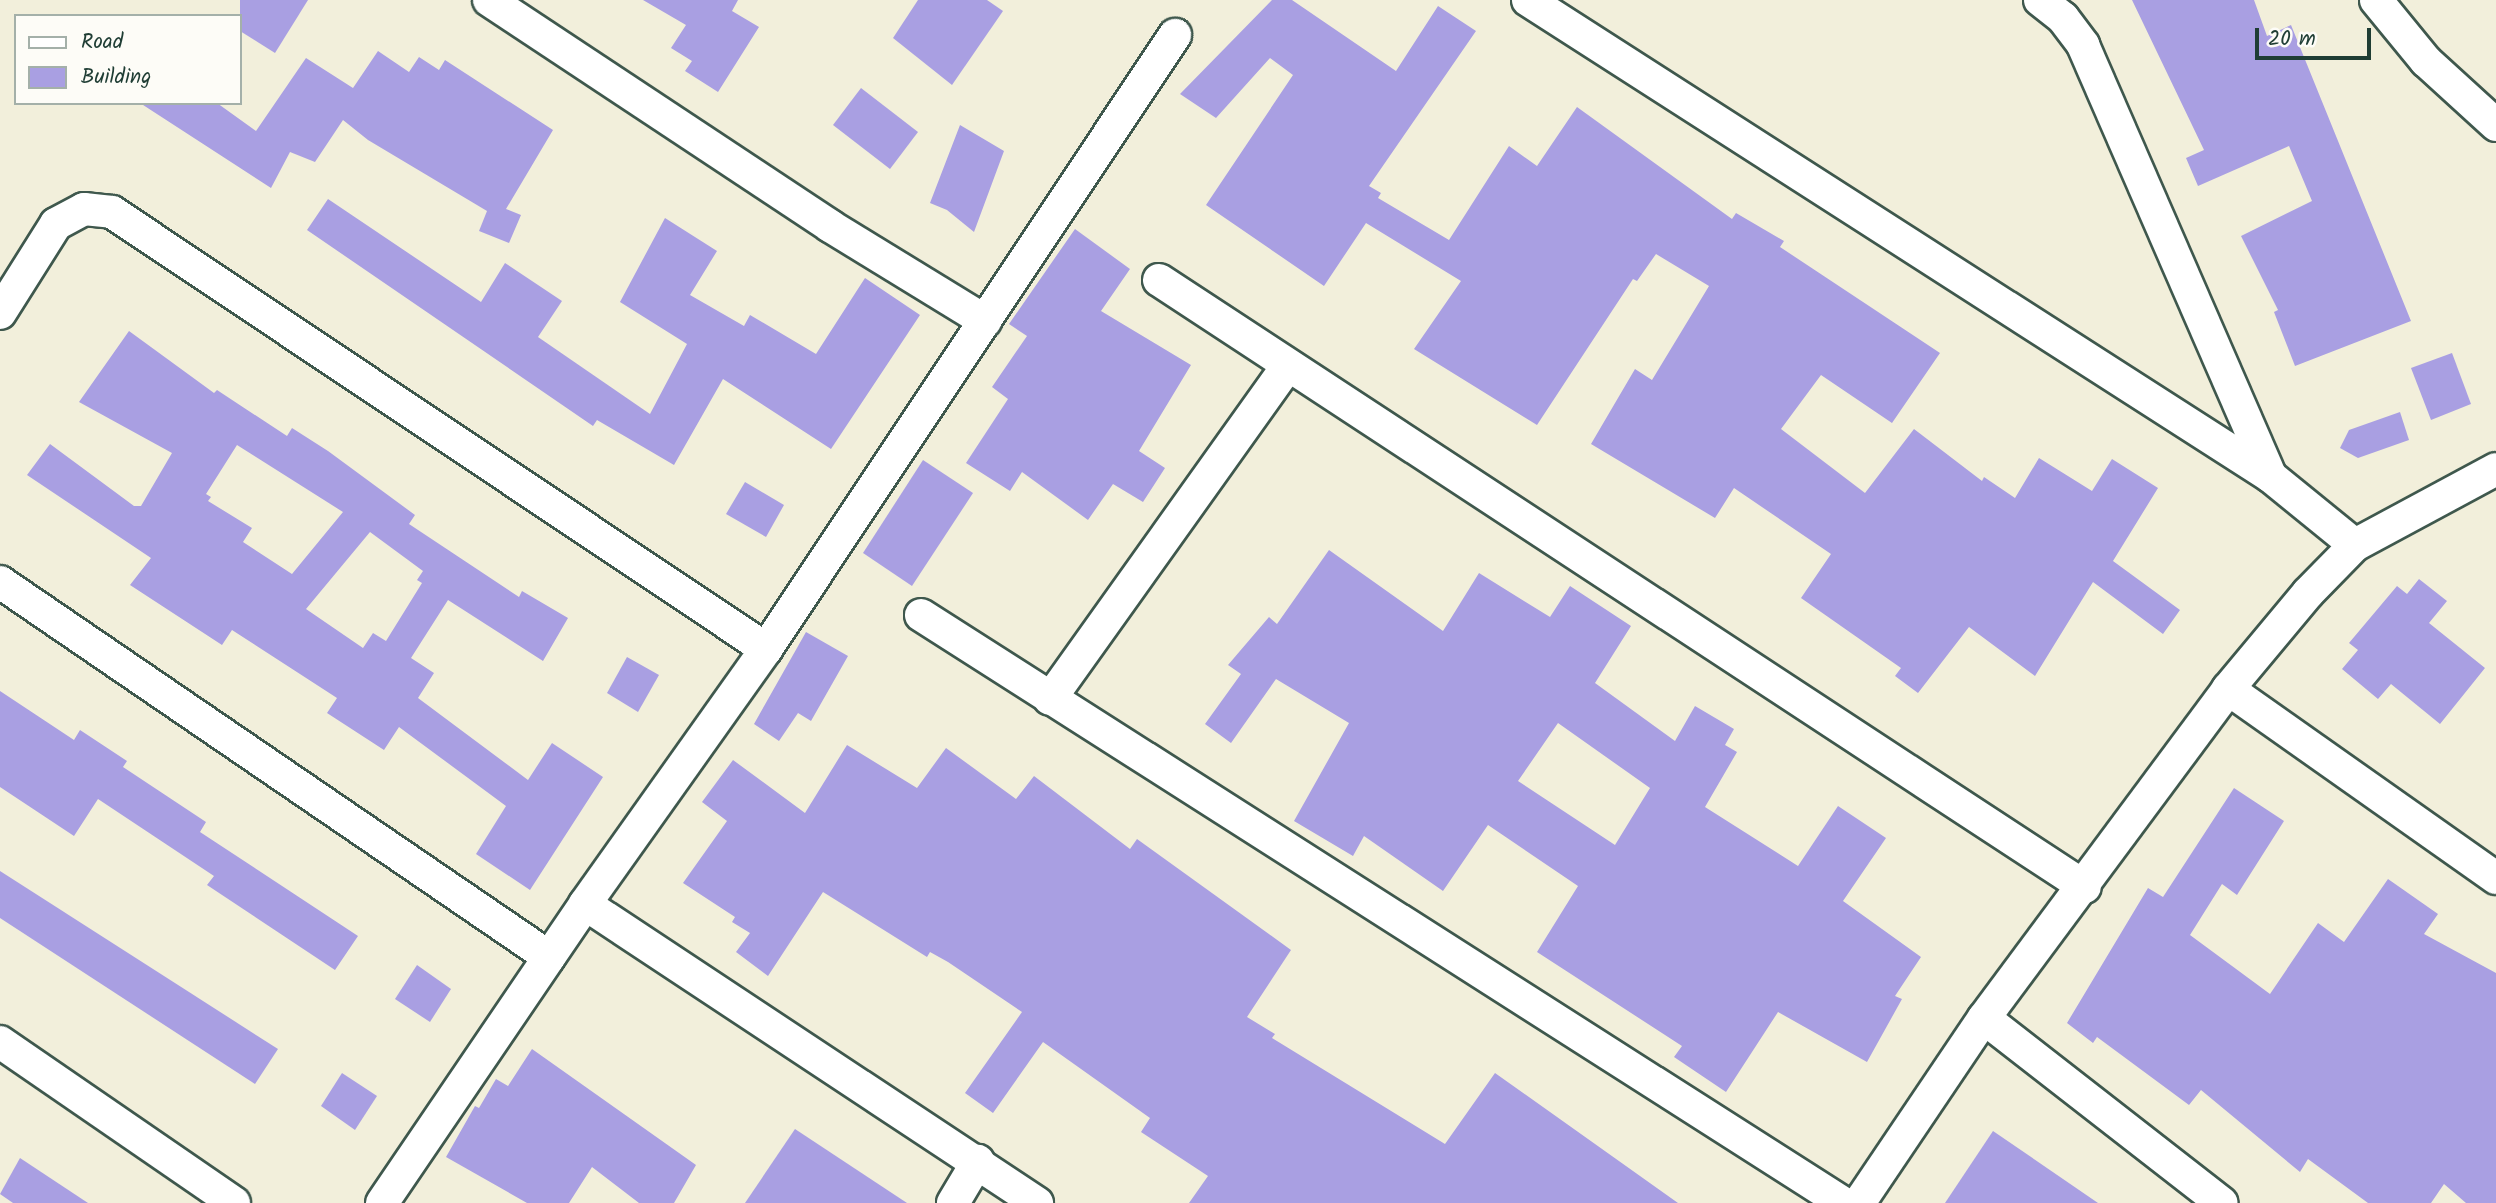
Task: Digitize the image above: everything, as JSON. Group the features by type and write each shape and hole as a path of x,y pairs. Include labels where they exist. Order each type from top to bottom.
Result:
{"street":[{"path":"489,0 830,226 985,321"},
{"path":"2040,0 2063,18 2084,45 2270,476"},
{"path":"2376,0 2426,61 2496,125"},
{"path":"1536,2 2270,476 2355,545"},
{"path":"382,1203 585,904 766,649 1175,35"},
{"path":"0,313 56,224 84,209 112,212 766,649"},
{"path":"1159,280 2085,887"},
{"path":"1050,699 1288,365"},
{"path":"1859,1203 1984,1018 2085,887 2228,689 2355,545 2496,468"},
{"path":"0,582 549,957"},
{"path":"921,615 1843,1203"},
{"path":"2228,689 2496,878"},
{"path":"585,904 978,1161 1037,1203"},
{"path":"1984,1018 2222,1203"},
{"path":"0,1042 234,1203"},
{"path":"953,1203 978,1161"}],"building":[{"path":"240,0 308,0 275,53 242,32"},
{"path":"643,0 738,0 732,11 759,27 718,92 685,71 692,61 671,48 686,25"},
{"path":"918,0 987,0 1003,11 952,85 893,38"},
{"path":"1272,0 1292,0 1396,71 1438,6 1476,31 1369,186 1381,193 1378,198 1449,240 1509,146 1537,166 1577,107 1732,219 1736,213 1784,241 1780,247 1940,353 1892,423 1821,375 1781,429 1865,493 1914,429 1982,481 1984,477 2015,498 2039,458 2092,491 2112,459 2158,488 2113,561 2180,610 2163,634 2093,582 2035,676 1969,627 1918,693 1895,676 1901,668 1801,598 1831,554 1734,488 1715,518 1591,444 1635,369 1652,380 1709,286 1656,254 1637,281 1633,279 1537,425 1414,349 1461,281 1366,223 1324,286 1206,205 1293,75 1270,58 1216,118 1180,94"},
{"path":"2132,0 2254,0 2267,36 2291,25 2411,321 2295,366 2274,312 2278,310 2241,236 2312,201 2289,146 2198,186 2186,158 2204,150"},
{"path":"378,51 409,72 419,57 439,70 445,60 553,130 506,209 521,215 509,243 479,231 487,211 368,140 343,120 315,162 290,152 271,188 143,105 220,105 256,131 306,58 353,88"},
{"path":"861,88 918,132 890,169 833,125"},
{"path":"960,125 1004,151 974,232 947,210 930,203"},
{"path":"328,199 481,302 505,263 562,301 538,337 650,414 687,344 620,302 665,218 717,251 690,295 744,326 750,315 816,354 865,278 920,315 831,449 723,379 674,465 597,420 593,426 307,230"},
{"path":"1075,229 1130,269 1101,311 1191,365 1139,451 1165,468 1143,502 1113,484 1088,520 1022,472 1010,491 966,463 1008,399 992,387 1027,336 1009,324"},
{"path":"129,331 214,393 217,390 287,436 292,428 328,451 415,515 409,524 519,597 522,591 568,618 543,661 448,600 411,658 434,673 418,698 528,780 552,743 603,777 530,890 476,854 506,806 399,727 384,750 327,713 337,698 232,630 222,645 130,585 151,558 27,475 50,444 134,506 141,506 172,453 79,402","holes":["237,445 343,512 292,574 243,542 252,528 208,501 211,497 206,494","370,532 423,571 417,580 422,583 386,641 373,633 363,648 306,609"]},
{"path":"2452,353 2471,404 2431,420 2411,368"},
{"path":"2400,412 2409,440 2358,458 2340,448 2349,430"},
{"path":"923,460 973,493 912,586 863,553"},
{"path":"745,482 784,505 766,537 726,514"},
{"path":"1329,550 1443,631 1479,573 1550,617 1570,586 1631,626 1595,683 1675,741 1695,706 1734,729 1725,745 1737,752 1705,807 1798,866 1838,806 1886,838 1843,901 1921,957 1895,996 1902,999 1867,1062 1778,1012 1726,1092 1674,1057 1682,1046 1537,952 1578,886 1488,825 1443,891 1364,836 1353,856 1294,821 1349,723 1276,679 1231,743 1205,724 1241,674 1228,665 1269,617 1277,624","holes":["1558,723 1650,788 1615,845 1518,781"]},
{"path":"2419,579 2447,601 2429,623 2485,668 2440,724 2391,684 2378,699 2342,669 2358,650 2349,643 2397,586 2407,594"},
{"path":"806,632 848,656 811,721 798,713 779,741 754,724"},
{"path":"627,657 659,675 638,712 607,693"},
{"path":"0,691 74,740 80,730 127,761 123,767 206,822 200,832 358,936 335,970 207,885 214,876 98,799 74,836 0,787"},
{"path":"847,745 917,788 946,748 1016,799 1034,776 1130,849 1137,839 1291,950 1247,1017 1275,1034 1272,1038 1445,1144 1495,1073 1678,1203 1189,1203 1208,1176 1141,1132 1150,1118 1043,1042 993,1113 965,1093 1022,1012 948,962 930,952 927,957 823,892 768,976 736,952 750,933 732,922 735,917 683,883 727,821 702,802 733,760 805,813"},
{"path":"2234,788 2284,821 2237,895 2222,884 2190,935 2270,994 2318,923 2344,942 2388,879 2438,914 2424,934 2496,973 2496,1203 2466,1203 2444,1184 2431,1203 2368,1203 2308,1159 2300,1172 2201,1090 2189,1105 2097,1037 2093,1043 2067,1023 2148,888 2163,897"},
{"path":"0,871 278,1049 255,1084 0,918"},
{"path":"417,965 451,989 430,1022 395,999"},
{"path":"532,1049 696,1165 674,1203 639,1203 592,1167 569,1203 527,1203 446,1157 475,1106 479,1108 496,1079 508,1086"},
{"path":"342,1073 377,1096 355,1130 321,1106"},
{"path":"795,1129 907,1203 745,1203"},
{"path":"1993,1131 2098,1203 1945,1203"},
{"path":"20,1158 88,1203 13,1203 0,1194"}]}
